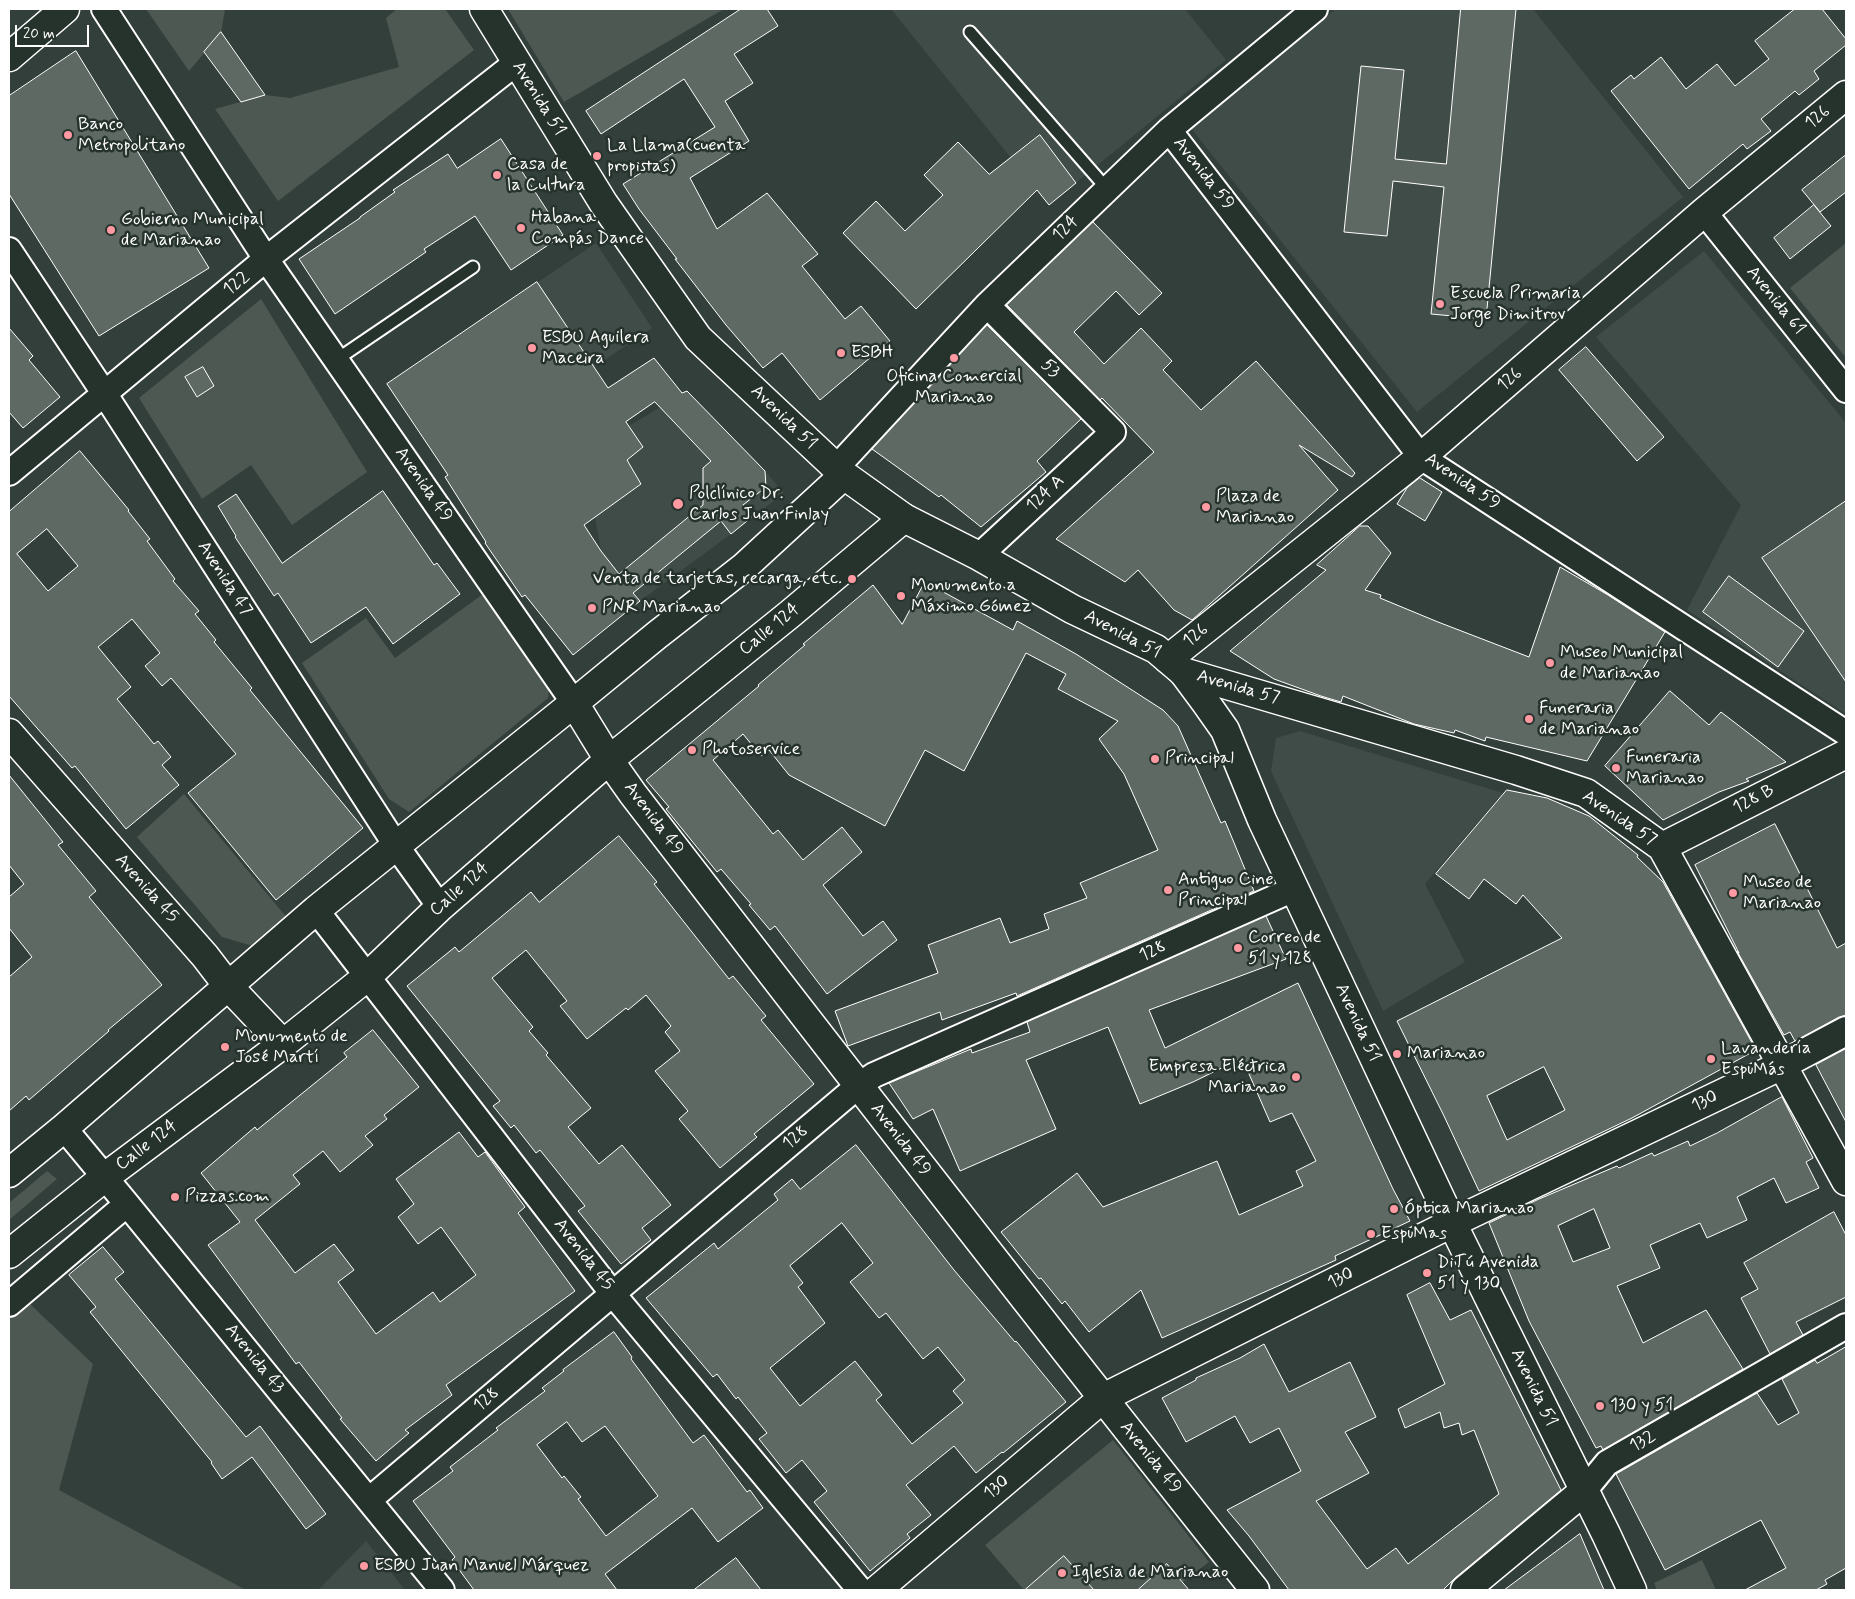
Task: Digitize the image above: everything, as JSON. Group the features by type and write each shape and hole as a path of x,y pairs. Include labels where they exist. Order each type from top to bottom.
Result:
{"street":[{"path":"9,58 65,9"},
{"name":"Avenida 49","path":"104,9 266,259 574,704 632,794 858,1086 1255,1590"},
{"name":"Avenida 51","path":"484,9 604,204 698,338 840,472 904,518 979,556 1072,609 1156,649 1175,665 1225,730 1262,820 1452,1223 1632,1590"},
{"name":"124","path":"840,472 987,305 1169,130 1315,9"},
{"name":"122","path":"9,472 266,259 516,63"},
{"name":"126","path":"1175,665 1704,212 1846,95"},
{"name":"Avenida 59","path":"1169,130 1421,456 1846,733"},
{"name":"Avenida 61","path":"1704,212 1846,390"},
{"name":"Avenida 47","path":"9,250 104,393 397,846 440,907"},
{"name":"53","path":"987,305 1113,432"},
{"name":"124 A","path":"979,556 1113,432"},
{"path":"9,1173 64,1128 316,910 574,704 657,635 744,568 840,472"},
{"name":"Calle 124","path":"9,1254 106,1177 283,1044 368,976 440,907 609,760 797,609 904,518"},
{"name":"Avenida 57","path":"1175,665 1586,793 1662,847 1846,1181"},
{"name":"Avenida 45","path":"9,733 205,956 228,986 283,1044"},
{"name":"128 B","path":"1662,847 1846,754"},
{"name":"128","path":"369,1500 858,1086 874,1075 1294,889"},
{"name":"Avenida 45","path":"316,910 612,1294 860,1590"},
{"name":"130","path":"877,1590 1103,1398 1452,1223 1782,1065 1846,1031"},
{"name":"Avenida 43","path":"64,1128 442,1590"},
{"path":"9,1304 127,1204"},
{"name":"132","path":"1464,1590 1584,1491 1607,1463 1846,1326"}],"lane":[{"path":"970,32 1108,190"},
{"path":"336,360 473,267"}],"shaded area":[{"path":"146,9 225,9 221,33 189,71"},
{"path":"397,9 445,9 474,50 278,201 215,109 265,95 290,98 399,67 386,18"},
{"path":"508,9 724,9 564,102"},
{"path":"891,9 1185,9 1226,60 1049,205"},
{"name":"Escuela Primaria Jorge Dimitrov","path":"1336,9 1533,9 1683,197 1417,412 1190,127"},
{"name":"ESBU Aguilera Maceira","path":"596,243 652,328 444,469 387,384"},
{"path":"1846,243 1846,358 1790,288"},
{"path":"1704,251 1846,423 1846,714 1687,610 1741,505 1596,337"},
{"path":"261,299 367,472 292,525 251,465 202,499 139,398"},
{"name":"Polclínico Dr. Carlos Juan Finlay","path":"687,391 784,493 640,601 601,552 595,516 564,470 629,426"},
{"path":"483,594 550,683 548,698 409,812 389,799 302,663 366,618 395,658"},
{"path":"1300,731 1503,793 1425,884 1465,962 1383,1011 1271,771 1276,738"},
{"path":"184,794 288,919 253,946 222,937 137,837"},
{"path":"47,1171 57,1179 9,1220 9,1203"},
{"path":"9,1284 93,1364 59,1490 246,1590 9,1590"},
{"path":"1113,1440 1209,1562 1183,1582 1167,1564 1138,1590 1094,1590 1064,1556 1024,1590 985,1545"},
{"name":"ESBU Juan Manuel Márquez","path":"366,1541 405,1590 318,1590"},
{"path":"1702,1560 1716,1590 1657,1590 1654,1583"}],"building":[{"path":"741,9 767,9 778,26 734,54 753,83 725,101 749,141 690,178 717,229 767,193 818,254 802,266 845,319 861,306 890,341 820,400 782,353 763,368 726,325 675,259 677,259 639,209 623,184 715,127 684,79 601,134 586,111"},
{"path":"1461,9 1516,9 1486,319 1431,314 1444,187 1393,181 1387,236 1344,232 1361,66 1404,70 1395,159 1446,164"},
{"path":"1795,9 1822,9 1846,39 1846,45 1814,71 1819,79 1799,95 1795,91 1761,119 1771,131 1747,149 1743,144 1689,189 1611,91 1631,75 1634,79 1661,57 1686,89 1717,64 1735,86 1769,59 1755,41"},
{"path":"221,32 265,95 241,102 204,52"},
{"path":"76,51 209,268 99,336 9,194 9,96"},
{"path":"1040,135 1076,183 1049,205 1037,190 916,309 843,233 876,201 905,231 943,195 924,175 958,142 989,174"},
{"path":"501,139 563,235 511,270 475,216 424,249 426,252 335,314 299,259 360,218 395,192 393,190 448,154 457,168"},
{"path":"1846,155 1846,192 1820,212 1802,190"},
{"path":"1814,205 1831,226 1790,259 1774,238"},
{"name":"Plaza de Marianao","path":"1093,222 1162,293 1139,315 1116,291 1074,332 1104,364 1141,328 1172,361 1163,370 1201,410 1256,361 1355,473 1352,477 1299,445 1338,490 1192,620 1174,610 1138,570 1125,582 1056,539 1154,452 1007,305"},
{"path":"537,282 608,388 654,358 682,393 687,391 765,471 766,487 743,505 752,517 731,534 721,521 633,593 640,601 573,655 525,595 522,597 485,543 445,477 448,475 387,384","holes":["655,402 711,461 703,468 703,505 619,574 584,525 641,484 627,460 643,447 626,422"]},
{"path":"987,325 1081,419 1037,461 1046,472 981,527 941,495 939,497 872,449"},
{"path":"9,328 33,356 29,360 60,397 23,428 9,412"},
{"path":"1586,347 1664,437 1637,461 1559,370"},
{"path":"203,367 214,386 197,397 185,377"},
{"path":"80,451 129,510 150,539 147,541 175,579 173,581 199,611 195,614 216,640 214,642 252,688 250,690 363,828 276,900 188,793 236,754 171,678 162,686 145,666 160,653 132,619 98,647 131,687 117,699 154,744 158,741 171,757 162,765 179,785 126,829 75,766 72,768 9,696 9,512","holes":["47,529 78,566 48,591 17,554"]},
{"path":"1420,478 1442,492 1425,521 1397,504 1407,488"},
{"path":"383,491 434,565 437,563 460,594 393,644 366,607 311,643 278,593 274,596 235,537 218,506 236,494 282,563"},
{"path":"1846,501 1846,682 1762,558"},
{"path":"1360,526 1368,526 1391,553 1365,590 1381,595 1380,598 1438,622 1529,657 1560,567 1665,632 1587,761 1486,737 1485,741 1455,730 1454,733 1414,724 1343,696 1341,702 1321,696 1274,679 1230,651 1326,570 1317,565"},
{"path":"1729,576 1804,631 1778,667 1703,612"},
{"path":"925,582 1013,630 1017,621 1076,654 1163,710 1178,726 1221,823 1225,821 1254,891 1017,996 1016,993 942,1020 940,1012 848,1046 835,1011 938,973 928,945 1000,918 1010,943 1049,929 1044,914 1087,898 1080,883 1158,850 1124,774 1099,739 1118,721 1058,689 1066,674 1026,653 964,771 925,750 885,826 789,775 769,750 761,756 743,734 713,760 773,834 778,830 803,860 842,827 862,852 823,885 863,936 883,921 897,940 827,994 775,926 770,930 721,869 717,872 666,809 669,807 646,780 759,686 805,645 803,644 873,585 902,624"},
{"path":"1670,691 1709,725 1721,712 1786,762 1746,779 1749,781 1719,792 1663,820 1605,766"},
{"path":"9,775 63,842 58,845 96,891 89,897 162,985 29,1100 26,1096 9,1111 9,977 32,957 9,928 9,897 24,884 9,865"},
{"path":"1507,790 1547,798 1589,816 1638,855 1637,857 1663,882 1756,1050 1632,1118 1479,1191 1397,1021 1562,938 1523,895 1516,904 1484,879 1469,899 1436,874","holes":["1544,1067 1565,1110 1507,1140 1487,1096"]},
{"path":"1775,824 1837,948 1846,943 1846,1015 1795,1041 1790,1032 1784,1035 1737,951 1739,953 1695,865"},
{"path":"619,836 657,882 654,884 729,979 733,976 766,1016 761,1020 814,1084 754,1134 757,1137 720,1168 679,1119 688,1111 655,1071 680,1051 665,1032 671,1026 646,995 628,1010 626,1008 587,1039 560,1006 567,1001 526,950 492,978 533,1027 529,1031 548,1053 546,1055 591,1108 568,1127 599,1164 622,1145 671,1205 642,1228 651,1240 621,1264 578,1211 585,1206 540,1150 536,1153 514,1125 511,1128 493,1106 500,1101 407,986 455,947 459,952 531,892 539,902"},
{"path":"1266,916 1286,959 1149,1010 1165,1048 1298,983 1393,1189 1410,1221 1335,1256 1336,1260 1162,1338 1141,1290 1089,1332 1065,1301 1062,1304 1041,1278 1039,1279 1001,1232 1077,1173 1103,1207 1217,1161 1239,1215 1303,1186 1296,1171 1316,1161 1292,1113 1270,1122 1242,1058 1193,1082 1140,1104 1108,1027 1026,1060 1056,1129 960,1171 933,1109 913,1119 889,1083 971,1049 972,1053 1030,1032 1027,1022"},
{"path":"373,1030 419,1087 384,1115 387,1119 365,1136 373,1145 340,1172 323,1151 293,1175 300,1184 255,1220 295,1273 334,1244 354,1270 338,1282 376,1334 433,1292 440,1302 476,1275 441,1227 418,1244 398,1217 414,1204 396,1179 459,1132 478,1157 485,1152 525,1207 518,1213 575,1291 446,1385 452,1395 405,1430 409,1433 376,1461 340,1419 342,1418 299,1362 296,1364 208,1245 240,1222 201,1173 255,1127 257,1130 347,1057 344,1053"},
{"path":"1846,1049 1846,1122 1816,1065"},
{"path":"1782,1097 1813,1158 1806,1162 1819,1188 1786,1203 1774,1178 1737,1197 1747,1220 1707,1238 1700,1223 1650,1245 1660,1268 1617,1286 1643,1343 1706,1310 1743,1369 1603,1450 1601,1446 1596,1448 1529,1321 1489,1223 1539,1199 1617,1166 1619,1168 1652,1153 1654,1156 1688,1141 1690,1146","holes":["1594,1209 1610,1248 1573,1262 1558,1226"]},
{"path":"856,1145 954,1270 1066,1402 976,1473 954,1446 906,1485 931,1515 907,1534 910,1538 870,1571 814,1502 827,1491 802,1460 786,1473 759,1439 767,1433 738,1397 736,1399 717,1374 713,1377 646,1298 714,1243 718,1249 778,1200 774,1194 792,1179 800,1189","holes":["842,1223 873,1263 850,1282 879,1318 886,1313 923,1359 938,1347 965,1380 953,1391 963,1403 912,1444 876,1400 882,1395 855,1361 800,1406 770,1368 825,1323 798,1287 803,1283 790,1266"]},
{"path":"1834,1212 1846,1235 1846,1297 1796,1322 1803,1335 1770,1354 1741,1298 1758,1289 1744,1263"},
{"path":"103,1247 124,1272 115,1279 246,1437 260,1426 326,1514 306,1529 252,1457 222,1479 212,1462 90,1312 96,1307 69,1275"},
{"path":"1430,1283 1450,1320 1471,1310 1561,1490 1443,1590 1289,1590 1227,1510 1301,1471 1279,1428 1250,1443 1235,1416 1186,1442 1162,1398 1196,1380 1196,1378 1240,1358 1264,1344 1289,1392 1350,1362 1376,1417 1345,1432 1369,1473 1316,1501 1367,1569 1396,1548 1408,1564 1499,1494 1474,1430 1462,1435 1459,1423 1444,1428 1440,1412 1405,1428 1398,1409 1445,1384 1407,1295"},
{"path":"614,1332 632,1357 631,1359 693,1443 704,1435 747,1492 750,1490 763,1508 718,1542 692,1508 605,1574 617,1590 474,1590 452,1560 455,1557 413,1501 453,1471 450,1467 498,1430 496,1428 545,1391 542,1388","holes":["567,1422 582,1442 605,1426 658,1496 606,1536 578,1499 581,1497 564,1476 562,1478 537,1445"]},
{"path":"1846,1347 1846,1568 1825,1580 1827,1584 1816,1590 1745,1590 1786,1568 1761,1520 1665,1570 1616,1474 1757,1393 1778,1425 1799,1413 1782,1379 1815,1360 1817,1363"},
{"path":"1580,1534 1604,1590 1504,1590 1535,1567"},
{"name":"Iglesia de Marianao","path":"1064,1556 1094,1590 1025,1590"},
{"path":"736,1558 761,1590 694,1590"},
{"path":"1167,1564 1189,1590 1138,1590"}],"place":[{"name":"Banco Metropolitano","path":"68,135"},
{"name":"La Llama(cuenta propistas)","path":"597,156"},
{"name":"Casa de la Cultura","path":"497,175"},
{"name":"Habana Compás Dance","path":"521,228"},
{"name":"Gobierno Municipal de Marianao","path":"111,230"},
{"name":"Escuela Primaria Jorge Dimitrov","path":"1440,304"},
{"name":"ESBU Aguilera Maceira","path":"532,348"},
{"name":"ESBH","path":"841,353"},
{"name":"Oficina Comercial Marianao","path":"954,358"},
{"name":"Polclínico Dr. Carlos Juan Finlay","path":"678,504"},
{"name":"Plaza de Marianao","path":"1206,507"},
{"name":"Venta de tarjetas, recarga, etc.","path":"852,579"},
{"name":"Monumento a Máximo Gómez","path":"901,596"},
{"name":"PNR Marianao","path":"592,608"},
{"name":"Museo Municipal de Marianao","path":"1550,663"},
{"name":"Funeraria de Marianao","path":"1529,719"},
{"name":"Photoservice","path":"692,750"},
{"name":"Principal","path":"1155,759"},
{"name":"Funeraria Marianao","path":"1616,768"},
{"name":"Antiguo Cine Principal","path":"1168,890"},
{"name":"Museo de Marianao","path":"1733,893"},
{"name":"Correo de 51 y 128","path":"1238,948"},
{"name":"Monumento de José Martí","path":"225,1047"},
{"name":"Marianao","path":"1397,1054"},
{"name":"Lavandería EspuMás","path":"1711,1059"},
{"name":"Empresa Eléctrica Marianao","path":"1296,1077"},
{"name":"Pizzas.com","path":"175,1197"},
{"name":"Óptica Marianao","path":"1394,1209"},
{"name":"EspuMas","path":"1371,1234"},
{"name":"DiTú Avenida 51 y 130","path":"1427,1273"},
{"name":"130 y 51","path":"1600,1406"},
{"name":"ESBU Juan Manuel Márquez","path":"364,1566"},
{"name":"Iglesia de Marianao","path":"1062,1573"}]}
